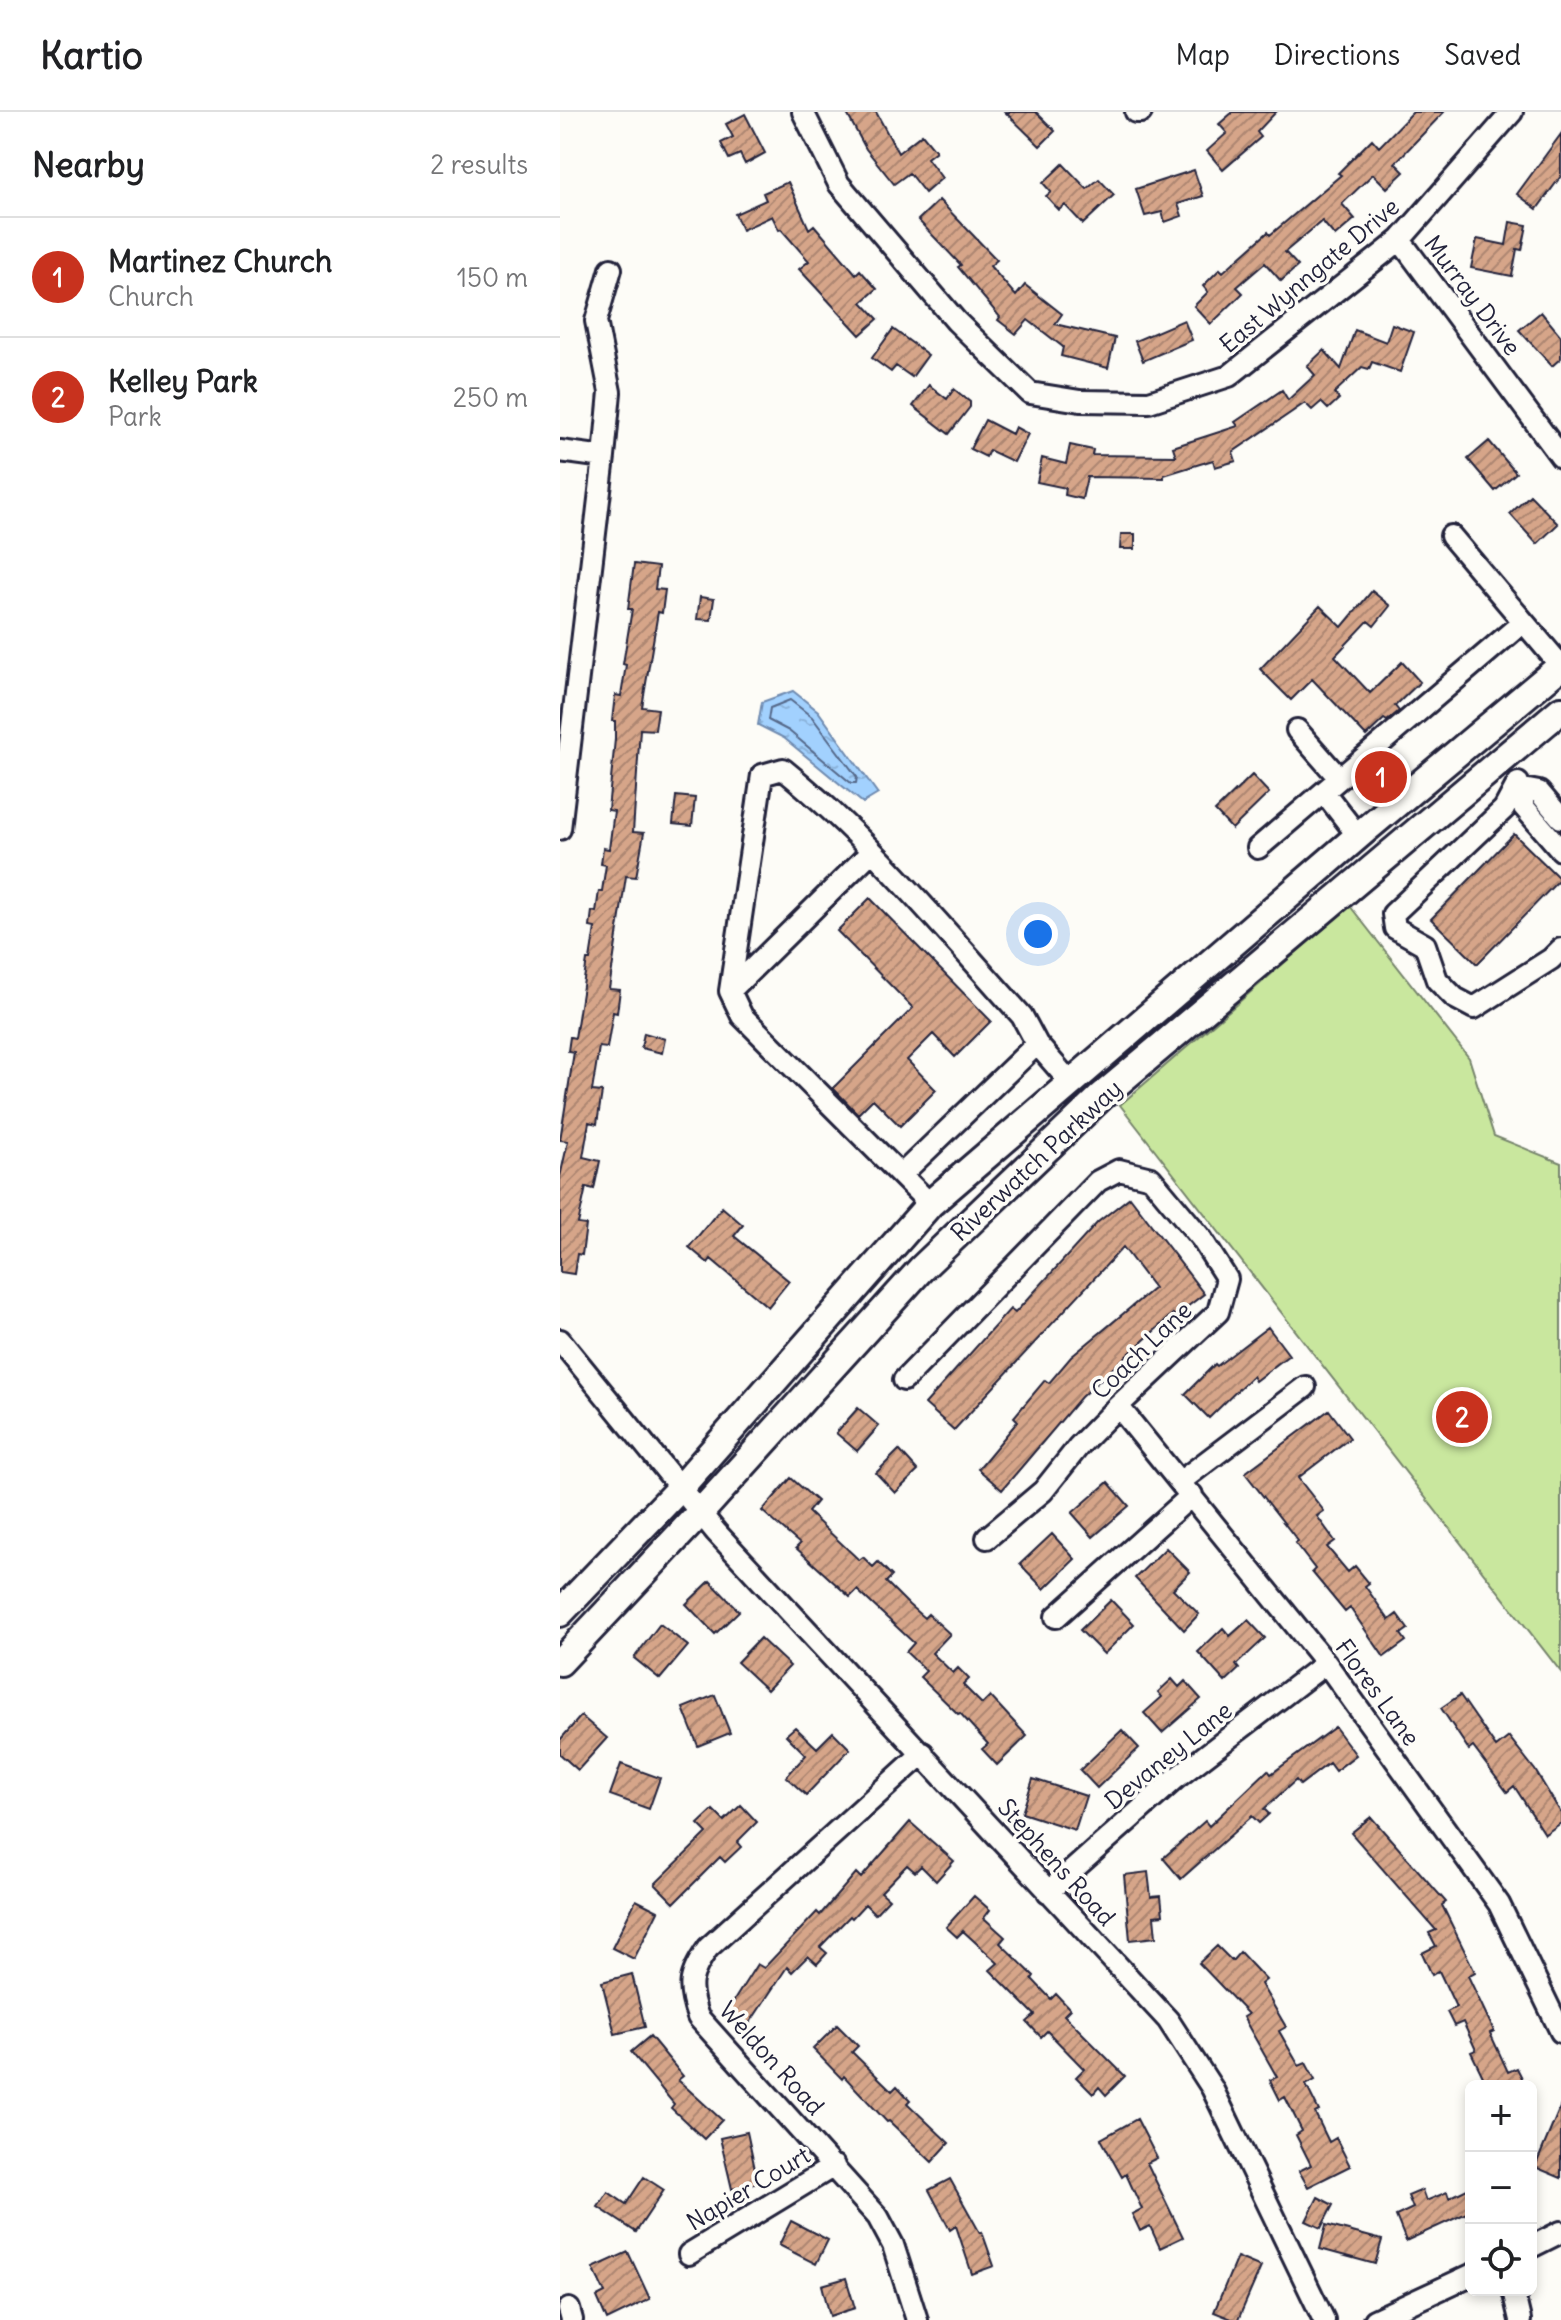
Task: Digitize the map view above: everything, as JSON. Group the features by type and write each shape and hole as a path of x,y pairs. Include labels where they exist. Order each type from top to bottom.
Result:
{"main road":[{"name":"Riverwatch Parkway","path":"560,1613 679,1489 930,1204 1561,666"},
{"name":"Riverwatch Parkway","path":"560,1662 921,1269 1102,1096 1561,710"}],"street":[{"name":"East Wynngate Drive","path":"803,112 839,184 956,321 1030,393 1080,401 1149,402 1229,376 1400,240 1512,112"},
{"name":"Murray Drive","path":"1400,240 1561,457"},
{"path":"560,829 569,682 604,457 610,392 596,321 611,269"},
{"path":"560,451 604,457"},
{"path":"1451,536 1561,666"},
{"path":"1258,848 1523,622"},
{"path":"1297,730 1358,836"},
{"path":"1500,762 1521,786 1539,792 1561,818"},
{"path":"930,1204 742,1016 730,991 762,775 783,769 821,799 1022,1016 1037,1044 1070,1082"},
{"path":"1521,786 1523,806 1561,850"},
{"path":"1521,786 1504,809 1393,914 1395,928 1425,945 1437,980 1455,998 1474,1008 1551,959 1561,949"},
{"path":"730,991 872,851"},
{"path":"902,1174 1037,1044"},
{"name":"Coach Lane","path":"904,1380 1098,1181 1119,1170 1151,1178 1201,1238 1227,1279 1218,1312 1118,1406 1078,1447 1043,1491 987,1538"},
{"name":"Stephens Road","path":"560,1340 700,1513 1168,2020 1212,2088 1324,2320"},
{"path":"1056,1617 1187,1488 1305,1387"},
{"name":"Flores Lane","path":"1118,1406 1326,1663 1499,1904 1561,2032"},
{"name":"Devaney Lane","path":"1048,1892 1175,1779 1326,1663"},
{"name":"Weldon Road","path":"917,2320 893,2245 878,2217 698,2017 690,1994 694,1969 708,1948 923,1753"},
{"name":"Napier Court","path":"689,2254 834,2166"},
{"path":"1537,2244 1561,2232"},
{"path":"1374,2320 1465,2278"},
{"path":"1514,2296 1520,2320"}],"green space":[{"path":"1350,906 1469,1058 1494,1136 1561,1163 1561,1672 1120,1105"}],"water":[{"path":"793,691 818,711 878,794 863,803 784,738 758,725 762,702"}],"building":[{"path":"846,112 876,112 898,153 922,134 936,151 927,158 942,178 925,193 909,173 894,184 866,149"},
{"path":"1005,112 1036,112 1055,131 1040,146"},
{"path":"1233,112 1276,112 1257,132 1261,137 1223,170 1207,151 1227,133 1219,124"},
{"path":"1413,112 1444,112 1395,163 1404,172 1387,188 1373,174 1342,204 1355,219 1335,236 1322,221 1285,252 1298,266 1281,281 1265,263 1237,287 1243,293 1211,324 1194,306 1208,292 1203,286 1220,269 1223,272 1341,175 1338,173 1372,139 1379,147"},
{"path":"745,114 765,153 745,164 740,154 729,159 721,143 733,137 726,124"},
{"path":"1561,134 1561,176 1537,209 1517,194"},
{"path":"1063,164 1087,189 1099,179 1114,195 1083,224 1065,205 1059,210 1046,196 1051,192 1043,183"},
{"path":"1194,170 1203,196 1178,204 1182,216 1165,222 1162,212 1145,216 1136,189"},
{"path":"788,182 809,229 814,225 856,274 860,270 877,289 862,302 878,319 860,335 799,269 809,261 779,230 772,216 742,230 735,214 766,200 763,193"},
{"path":"939,200 997,260 990,266 1016,296 1025,285 1062,314 1055,324 1115,338 1108,368 1061,356 1063,347 1028,320 1016,334 998,320 1000,317 958,267 961,265 918,220"},
{"path":"1510,222 1527,225 1522,250 1517,249 1512,276 1471,268 1477,239 1506,245"},
{"path":"1541,312 1561,336 1561,358 1552,366 1519,330"},
{"path":"1184,320 1192,340 1143,361 1135,341"},
{"path":"1392,324 1414,332 1400,372 1372,362 1369,369 1362,367 1334,393 1339,399 1328,409 1321,402 1312,410 1305,403 1233,452 1236,461 1215,467 1213,460 1164,475 1164,478 1087,477 1082,499 1065,495 1066,488 1037,482 1042,458 1066,464 1070,445 1093,450 1092,455 1176,456 1173,447 1238,426 1235,422 1282,390 1288,400 1315,375 1307,366 1324,350 1341,369 1355,330 1386,342"},
{"path":"893,329 928,355 912,377 896,366 891,372 872,358"},
{"path":"929,385 947,399 954,389 970,402 970,407 949,434 913,406"},
{"path":"985,420 1012,434 1015,427 1028,434 1014,462 989,450 986,457 970,449"},
{"path":"1489,441 1516,473 1495,491 1468,459"},
{"path":"1530,495 1558,524 1537,544 1510,514"},
{"path":"1121,534 1135,534 1135,549 1120,549"},
{"path":"634,564 658,567 655,589 665,590 662,613 658,612 642,707 658,709 655,730 640,729 633,832 644,833 636,877 626,876 609,989 620,990 617,1013 613,1012 607,1048 599,1047 592,1091 602,1092 597,1124 589,1122 583,1157 600,1161 594,1189 586,1187 578,1224 586,1225 582,1255 577,1254 574,1274 560,1272 560,1177 568,1141 560,1140 574,1052 568,1051 570,1037 575,1038 595,928 590,927 592,911 596,912 599,891 602,891 606,865 601,864 603,848 609,849 614,811 608,810 615,739 615,721 612,721 615,695 621,696 626,665 623,664 632,609 628,609"},
{"path":"1372,591 1390,606 1374,626 1368,621 1335,656 1370,693 1402,662 1420,682 1395,706 1399,711 1387,721 1384,719 1366,736 1312,679 1291,700 1260,669 1320,606 1342,627"},
{"path":"700,597 714,599 711,620 697,619"},
{"path":"1252,775 1269,793 1232,829 1215,811"},
{"path":"676,796 695,798 692,826 673,824"},
{"path":"1514,834 1560,879 1477,964 1431,919"},
{"path":"870,898 991,1021 955,1057 933,1034 907,1060 936,1090 900,1126 873,1099 858,1114 833,1088 913,1008 837,931"},
{"path":"644,1033 665,1039 662,1053 641,1048"},
{"path":"1130,1197 1204,1294 1175,1316 1173,1314 1081,1397 1002,1490 978,1469 1018,1421 1014,1417 1045,1380 1049,1383 1071,1357 1154,1288 1123,1247 954,1430 925,1404 1010,1309 1015,1313 1098,1222"},
{"path":"722,1207 743,1225 734,1236 789,1281 768,1307 711,1259 708,1263 689,1247"},
{"path":"1268,1327 1289,1355 1255,1381 1252,1376 1209,1418 1185,1394 1215,1364 1217,1366"},
{"path":"858,1408 879,1426 857,1451 836,1433"},
{"path":"1329,1410 1350,1438 1298,1478 1324,1511 1317,1516 1335,1541 1327,1547 1348,1572 1355,1566 1369,1583 1365,1586 1389,1620 1397,1614 1408,1629 1401,1634 1406,1641 1384,1657 1350,1608 1345,1612 1312,1572 1315,1569 1295,1543 1298,1541 1245,1473"},
{"path":"899,1450 918,1471 895,1493 876,1473"},
{"path":"791,1478 817,1501 808,1512 859,1560 863,1557 873,1567 878,1562 892,1576 886,1582 909,1605 924,1618 928,1614 950,1634 932,1653 953,1673 958,1668 969,1679 963,1685 982,1704 990,1696 1027,1736 997,1765 982,1749 988,1744 960,1713 920,1677 926,1671 906,1652 914,1643 857,1590 850,1597 796,1548 800,1544 762,1511"},
{"path":"1108,1482 1129,1506 1093,1537 1072,1513"},
{"path":"1052,1534 1075,1559 1044,1589 1020,1564"},
{"path":"1166,1548 1190,1572 1173,1589 1199,1614 1184,1630 1135,1578"},
{"path":"710,1581 739,1611 715,1634 686,1604"},
{"path":"1111,1600 1134,1624 1104,1654 1080,1630"},
{"path":"1248,1620 1265,1638 1236,1665 1239,1669 1225,1682 1198,1652 1223,1628 1230,1636"},
{"path":"660,1624 688,1646 660,1679 634,1658"},
{"path":"760,1638 790,1666 767,1690 737,1662"},
{"path":"1172,1679 1179,1687 1185,1681 1201,1699 1162,1733 1144,1713 1162,1697 1158,1692"},
{"path":"715,1695 730,1733 698,1746 683,1708"},
{"path":"1460,1695 1496,1747 1509,1737 1535,1770 1561,1813 1561,1823 1545,1834 1514,1786 1507,1792 1473,1747 1469,1750 1441,1708"},
{"path":"581,1716 607,1738 578,1770 560,1754 560,1740"},
{"path":"795,1727 817,1748 833,1732 850,1749 806,1795 786,1777 806,1755 786,1735"},
{"path":"1335,1727 1356,1755 1335,1771 1329,1763 1300,1785 1296,1780 1264,1809 1269,1814 1259,1823 1252,1816 1181,1879 1163,1858 1205,1821 1209,1826 1268,1770 1271,1774"},
{"path":"1122,1730 1139,1748 1097,1788 1080,1770"},
{"path":"621,1764 660,1778 649,1809 610,1795"},
{"path":"1033,1779 1086,1796 1075,1830 1022,1813"},
{"path":"741,1805 757,1822 737,1842 741,1847 725,1862 720,1857 674,1903 655,1884 707,1833 698,1824 713,1810 724,1821"},
{"path":"1371,1817 1446,1902 1442,1905 1475,1972 1468,1976 1494,2031 1490,2033 1508,2072 1517,2068 1523,2080 1485,2080 1471,2052 1476,2050 1463,2022 1454,2026 1447,2012 1456,2007 1439,1971 1432,1975 1422,1953 1436,1946 1429,1933 1436,1930 1351,1833"},
{"path":"910,1822 954,1861 936,1881 921,1866 915,1872 907,1865 881,1892 889,1899 875,1914 865,1904 852,1918 850,1916 820,1947 827,1953 817,1964 808,1956 792,1972 787,1967 749,2024 728,2010 757,1964 764,1968 817,1912 820,1915 856,1873 861,1878"},
{"path":"1148,1872 1151,1897 1161,1896 1163,1915 1154,1916 1156,1937 1130,1940 1124,1875"},
{"path":"974,1896 990,1910 984,1918 1005,1937 1000,1943 1034,1976 1032,1979 1051,1999 1056,1994 1070,2009 1064,2015 1125,2076 1106,2095 1099,2087 1093,2094 1076,2077 1084,2069 1047,2031 1041,2037 1027,2022 1035,2015 990,1970 998,1963 963,1931 957,1937 946,1927"},
{"path":"636,1900 658,1911 634,1959 612,1948"},
{"path":"1217,1946 1232,1961 1240,1952 1266,1980 1261,1984 1286,2027 1279,2031 1299,2066 1306,2063 1315,2080 1306,2085 1319,2111 1315,2113 1329,2142 1336,2138 1350,2166 1308,2187 1299,2171 1311,2165 1296,2135 1302,2131 1285,2097 1280,2100 1270,2080 1277,2077 1243,2017 1248,2014 1199,1963"},
{"path":"632,1974 645,2027 615,2034 602,1982"},
{"path":"837,2025 858,2046 852,2052 892,2091 897,2086 910,2100 907,2103 949,2143 932,2162 813,2049"},
{"path":"650,2036 683,2076 678,2080 722,2120 704,2139 671,2108 674,2104 631,2052"},
{"path":"1561,2105 1561,2178 1537,2168"},
{"path":"1137,2119 1157,2158 1147,2163 1183,2237 1160,2248 1150,2226 1140,2231 1132,2214 1142,2209 1126,2174 1122,2177 1101,2139"},
{"path":"747,2132 758,2183 732,2189 720,2138"},
{"path":"644,2177 664,2190 636,2232 598,2207 608,2192 626,2204"},
{"path":"950,2179 982,2232 994,2266 972,2274 956,2226 950,2230 929,2190"},
{"path":"1422,2190 1426,2201 1447,2192 1449,2198 1465,2190 1465,2214 1406,2241 1396,2216 1413,2208 1408,2196"},
{"path":"1318,2197 1333,2205 1321,2228 1306,2221"},
{"path":"791,2221 828,2240 816,2264 779,2245"},
{"path":"1326,2225 1382,2240 1375,2264 1320,2249"},
{"path":"628,2252 650,2299 607,2320 597,2297 605,2293 593,2268"},
{"path":"1237,2257 1261,2267 1238,2320 1234,2320 1214,2312"},
{"path":"846,2278 855,2308 830,2316 822,2285"}],"place":[{"name":"Martinez Church","path":"1381,777"},
{"name":"Kelley Park","path":"1462,1417"}]}
